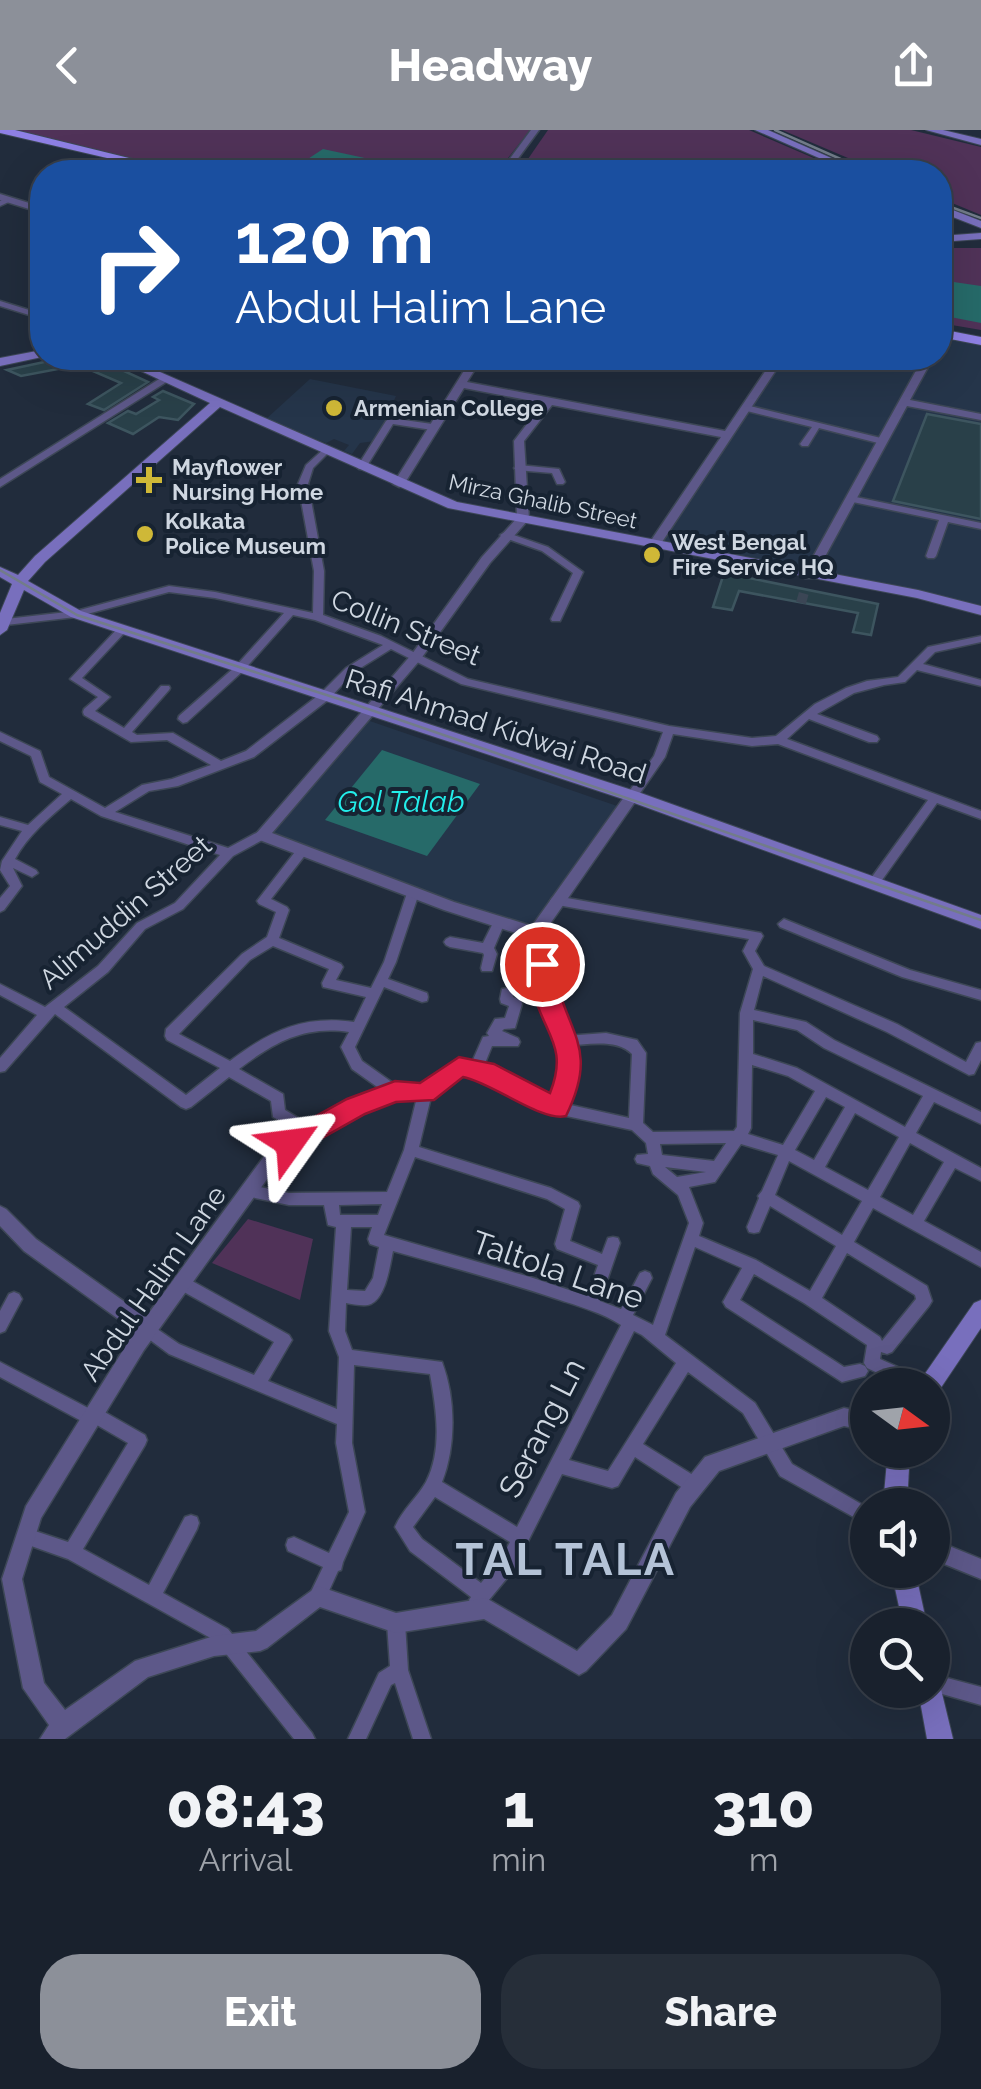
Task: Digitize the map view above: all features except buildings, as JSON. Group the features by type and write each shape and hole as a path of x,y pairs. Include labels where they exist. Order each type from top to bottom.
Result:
{"main road":[{"path":"760,130 830,160"},
{"path":"930,130 981,140"},
{"path":"947,130 981,140"},
{"path":"3,133 115,160"},
{"path":"952,213 981,226"},
{"path":"952,240 981,239"},
{"path":"952,334 981,338"},
{"path":"0,362 30,356"},
{"name":"Mirza Ghalib Street","path":"144,370 452,505 981,612"},
{"path":"3,626 20,582 216,404"},
{"name":"Rafi Ahmad Kidwai Road","path":"0,572 76,614 632,796 981,922"},
{"path":"942,1368 981,1310"},
{"path":"935,1708 940,1739"}],"street":[{"path":"513,160 535,130"},
{"path":"3,200 30,207"},
{"path":"0,303 30,313"},
{"path":"399,484 469,370"},
{"path":"654,545 771,370"},
{"path":"809,575 921,370"},
{"path":"0,484 164,380"},
{"path":"459,384 728,435"},
{"path":"903,402 981,417"},
{"path":"522,519 517,453 524,431 548,403"},
{"path":"746,408 882,441"},
{"path":"362,467 390,421 432,427"},
{"path":"805,444 816,425"},
{"path":"318,617 320,571 303,484 309,467 326,450"},
{"path":"519,468 556,471 560,482"},
{"path":"850,499 981,526"},
{"name":"Alimuddin Street","path":"0,1067 50,1010 104,969 141,926 179,906 229,853 262,834 416,658 505,535 522,519"},
{"path":"931,556 944,519"},
{"path":"505,535 545,549 578,572 556,620"},
{"name":"Collin Street","path":"3,626 76,614 169,589 291,611 318,617 390,645 465,682 669,730 752,742 779,740 981,815"},
{"path":"182,719 239,669 291,611"},
{"path":"122,630 74,679 104,697 88,712 135,739 169,736 220,765"},
{"path":"779,740 809,715 862,682 901,680 932,649 981,639"},
{"path":"106,813 146,788 174,783 250,754 324,697 350,670 390,645"},
{"path":"916,666 981,683"},
{"path":"125,732 164,688"},
{"path":"809,715 873,739"},
{"path":"557,1108 572,1067 546,996 535,933 632,796 658,756 669,730"},
{"path":"0,736 36,754 44,779 106,813 229,853"},
{"path":"0,906 16,886 6,870 8,861 30,830 69,794"},
{"path":"873,884 934,798"},
{"path":"0,820 30,830"},
{"path":"262,834 413,893 535,933"},
{"path":"302,850 263,901 282,910 272,940 246,957 173,1028 172,1036 278,1098 278,1112 308,1130"},
{"path":"8,861 32,873"},
{"path":"395,1092 356,1065 348,1047 354,1027 378,988 413,893"},
{"path":"556,901 756,936 749,951 759,969 892,1028 969,1070 981,1047"},
{"path":"486,949 498,922"},
{"path":"784,924 907,974 981,995"},
{"path":"272,940 337,967 328,983 422,997"},
{"path":"450,942 486,949 490,954 487,968"},
{"path":"675,1183 710,1178 744,1128 746,1012 759,969"},
{"path":"0,989 50,1010 186,1103 247,1054 292,1032 332,1021 354,1027"},
{"path":"476,1070 488,1041 513,1042 494,1032 500,1022 510,1024 516,1004 506,1000 507,993"},
{"path":"746,1012 801,1026 828,1044 981,1118"},
{"path":"565,1041 606,1038 632,1044 639,1052 636,1124"},
{"path":"745,1056 792,1072 981,1175"},
{"path":"340,1296 369,1298 374,1292 387,1243 374,1239 412,1150 425,1093 459,1066 476,1070 557,1108 636,1124 650,1138 739,1137 786,1152 981,1260"},
{"path":"754,1226 786,1152 823,1089"},
{"name":"Abdul Halim Lane","path":"57,1732 34,1688 6,1585 33,1513 147,1330 274,1156 308,1130 395,1092 425,1093"},
{"path":"812,1299 846,1247 868,1198 932,1094"},
{"path":"817,1168 853,1105"},
{"path":"650,1138 649,1161 684,1191 696,1224 658,1334"},
{"path":"412,1150 551,1194 573,1206 562,1244 606,1262"},
{"path":"915,1224 953,1158"},
{"path":"649,1161 718,1166"},
{"path":"251,1191 280,1198 391,1198"},
{"path":"764,1196 922,1292 924,1300 887,1347"},
{"path":"331,1200 334,1221 382,1221"},
{"path":"0,1214 77,1282 174,1349 346,1420"},
{"path":"57,1732 142,1668 214,1646 260,1640 318,1596 336,1564 357,1512 344,1442 348,1358 337,1332 344,1221"},
{"path":"691,1239 752,1265 812,1299 875,1342 872,1363 883,1368"},
{"path":"590,1304 614,1242"},
{"name":"Taltola Lane","path":"387,1243 590,1304 658,1334 686,1361 749,1408 786,1470 850,1506"},
{"path":"752,1265 731,1302 842,1375 850,1373"},
{"name":"Serang Ln","path":"477,1602 507,1564 558,1465 644,1278"},
{"path":"180,1282 284,1340 258,1383"},
{"path":"0,1326 14,1299"},
{"path":"348,1358 437,1368 444,1409 440,1468 434,1486 403,1527 416,1545 477,1602 579,1664 619,1622 695,1486 712,1464 771,1441 850,1418"},
{"path":"558,1465 612,1480 686,1361"},
{"path":"0,1369 138,1440 72,1552"},
{"path":"632,1446 695,1486"},
{"path":"434,1486 519,1538"},
{"path":"152,1594 191,1523"},
{"path":"26,1536 72,1552 152,1594 234,1646 306,1739"},
{"path":"294,1545 336,1564"},
{"path":"950,1556 981,1569"},
{"path":"318,1596 396,1623 477,1602"},
{"path":"396,1623 399,1670 422,1739"},
{"path":"357,1739 385,1678 399,1670"},
{"path":"950,1690 981,1696"}],"shaded area":[{"path":"7,130 530,130 506,160 133,160"},
{"path":"548,130 749,130 818,160 527,160"},
{"path":"782,130 911,130 981,147 981,215 952,203 952,160 853,160"},
{"path":"952,248 981,248 981,330 952,325"},
{"path":"952,340 981,345 981,610 812,574 924,370 952,370"},
{"path":"775,370 917,370 806,572 660,544"},
{"name":"Armenian College","path":"310,379 396,396 375,441 360,443 352,454 344,451 349,445 334,439 326,443 265,420"},
{"path":"361,718 620,807 534,929 454,904 270,832"},
{"path":"248,1219 313,1239 300,1300 212,1263"}],"water":[{"path":"323,149 374,160 306,160"},
{"path":"952,282 981,286 981,323 952,317"},
{"name":"Gol Talab","path":"382,750 480,784 427,856 325,820"}],"tunnel":[{"path":"801,603 805,589"}],"tram line":[{"path":"775,130 843,160"},
{"path":"952,207 981,218"},
{"path":"0,570 77,615 339,699 981,920"}],"place":[{"name":"Armenian College","path":"334,408"},
{"name":"Mayflower Nursing Home","path":"149,480"},
{"name":"Kolkata Police Museum","path":"145,534"},
{"name":"West Bengal Fire Service HQ","path":"652,555"}],"district":[{"name":"TAL TALA","path":"566,1559"}],"route":[{"path":"290,1143 356,1106 398,1090 425,1093 440,1076 459,1066 486,1071 557,1108 572,1067 562,1028 546,996 542,964"}]}
